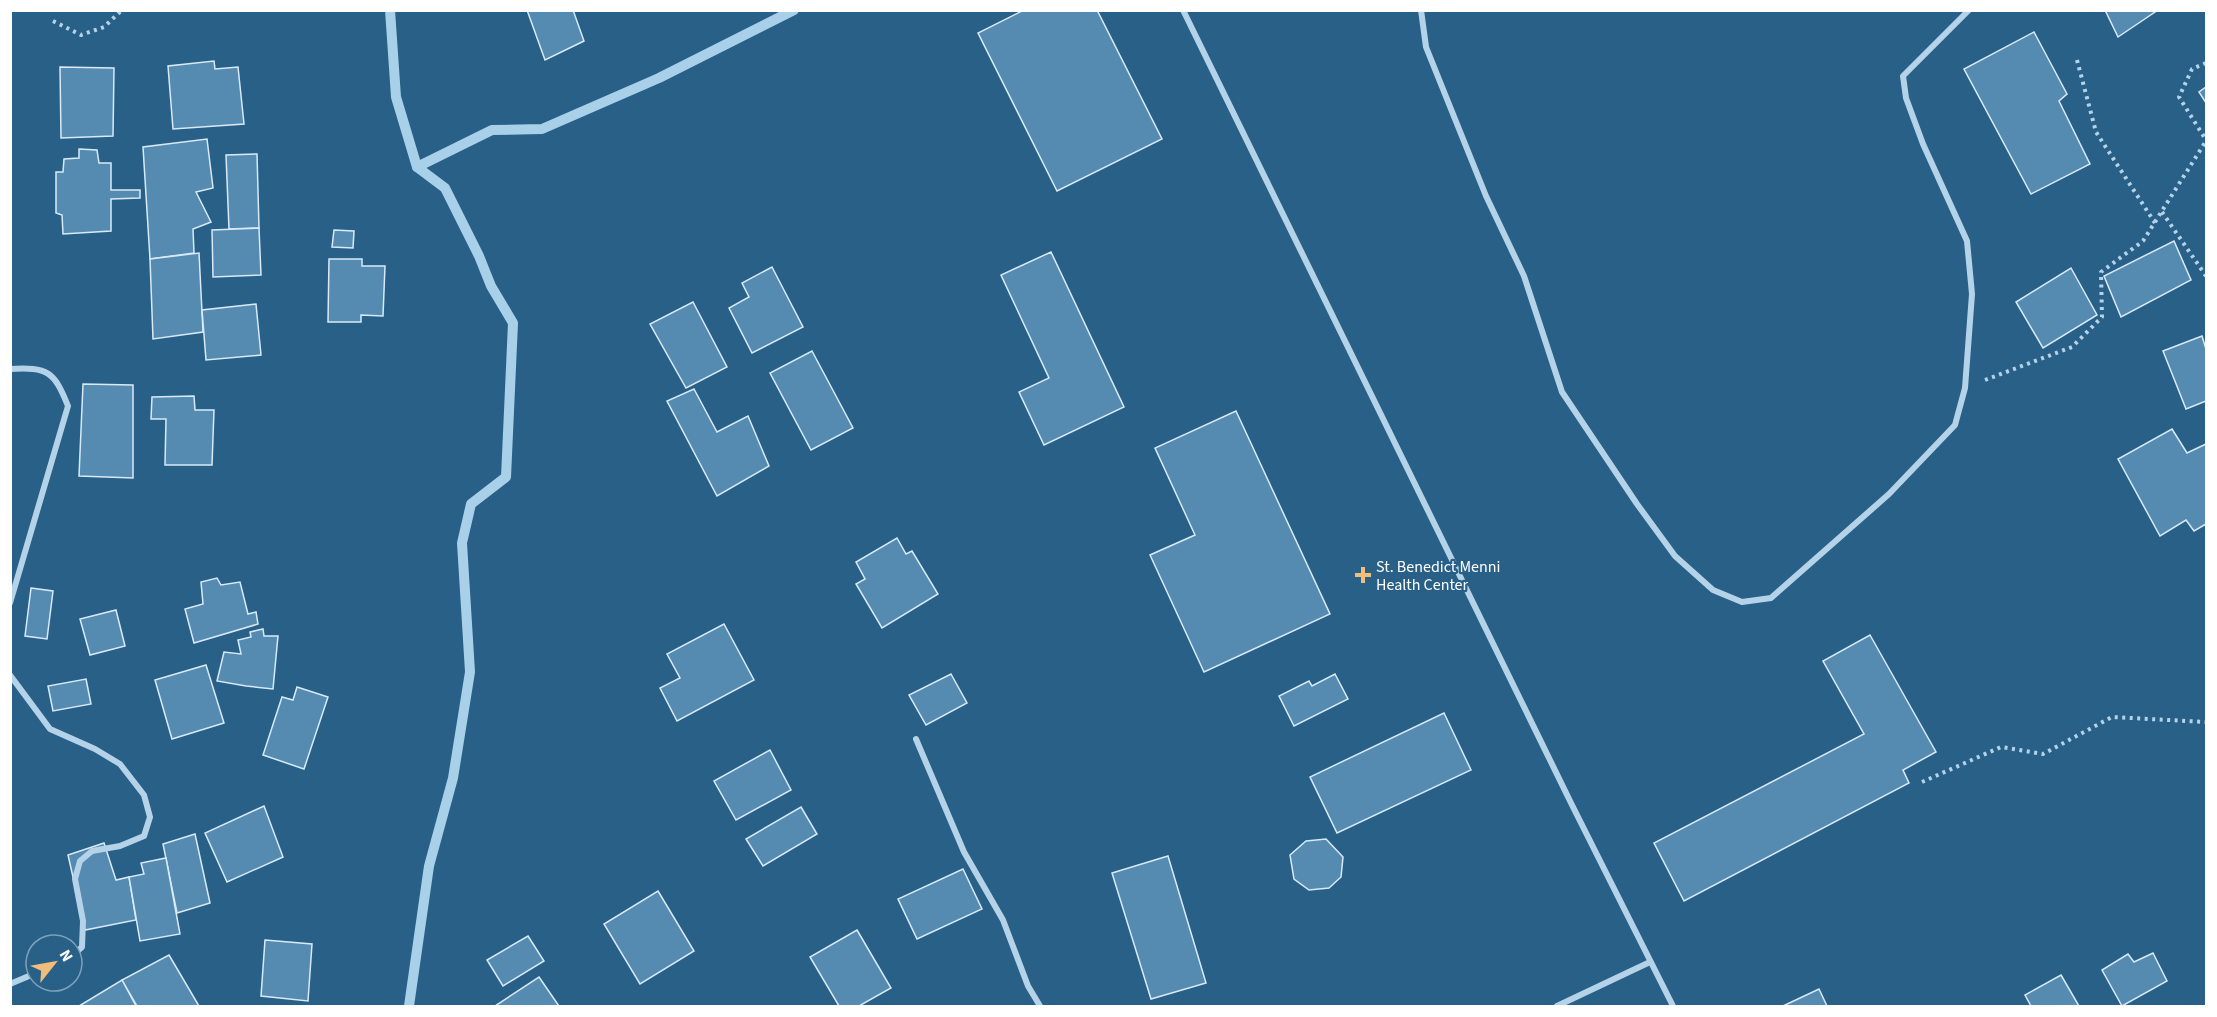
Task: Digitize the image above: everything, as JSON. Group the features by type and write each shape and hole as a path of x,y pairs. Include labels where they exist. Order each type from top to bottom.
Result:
{"street":[{"path":"1183,10 1572,806 1673,1006"},
{"path":"1421,10 1426,47 1482,185 1524,276 1562,393 1637,504 1676,556 1713,590 1742,602 1771,598 1889,494 1955,425 1965,388 1972,294 1966,241 1905,98 1903,76 1969,10"},
{"path":"10,369 36,368 58,381 68,406 10,603"},
{"path":"10,675 50,729 120,764 144,795 150,817 144,836 120,846 92,851 80,861 75,879 83,921 83,933"},
{"path":"916,739 964,852 1003,920 1028,986 1040,1006"},
{"path":"1557,1006 1650,962"},
{"path":"10,984 24,978"}],"path":[{"path":"52,21 81,35 104,27 122,10"},
{"path":"2077,60 2096,132 2155,223"},
{"path":"1965,388 2072,347 2102,317 2101,272 2143,241 2206,141 2179,98 2192,69 2206,63"},
{"path":"2162,212 2206,276"},
{"path":"1922,782 2001,747 2043,754 2112,717 2206,722"}],"building":[{"path":"527,10 573,10 584,41 545,60"},
{"path":"1024,10 1097,10 1162,139 1057,191 978,33"},
{"path":"2105,10 2158,10 2118,37"},
{"path":"2034,32 2067,94 2059,101 2090,164 2031,194 1964,69"},
{"path":"214,61 215,69 238,67 244,124 173,129 168,66"},
{"path":"60,67 114,68 113,136 61,138"},
{"path":"2206,87 2206,103 2199,92"},
{"path":"207,139 213,188 196,192 211,222 193,229 194,253 150,259 143,147"},
{"path":"79,149 97,150 99,163 111,163 111,190 140,190 140,198 111,199 111,231 63,234 62,215 56,213 56,172 63,172 64,159 79,158"},
{"path":"257,154 259,228 229,229 226,155"},
{"path":"259,228 261,275 213,277 212,230"},
{"path":"334,230 354,231 353,248 332,247"},
{"path":"2174,241 2191,280 2121,317 2104,276"},
{"path":"1051,252 1124,407 1044,445 1019,392 1049,378 1001,275"},
{"path":"199,253 203,332 153,339 150,259"},
{"path":"329,259 362,259 362,266 385,266 383,316 361,315 361,322 328,322"},
{"path":"772,267 803,327 752,353 729,308 749,297 742,283"},
{"path":"2071,268 2097,315 2043,348 2016,302"},
{"path":"693,302 727,367 686,388 650,324"},
{"path":"256,304 261,355 206,360 202,310"},
{"path":"2202,336 2206,349 2206,401 2186,409 2163,351"},
{"path":"812,351 853,428 811,450 770,373"},
{"path":"83,384 133,385 133,478 79,476"},
{"path":"694,389 717,432 748,416 769,466 717,496 667,401"},
{"path":"194,396 195,410 214,410 212,465 165,465 166,419 151,419 152,397"},
{"path":"1236,411 1330,614 1204,672 1150,555 1195,535 1155,448"},
{"path":"2172,429 2187,453 2206,444 2206,524 2194,531 2186,520 2160,536 2118,459"},
{"path":"897,538 906,554 912,551 938,594 882,628 856,584 865,579 856,562"},
{"path":"217,578 221,585 240,582 248,614 256,612 258,624 194,643 185,609 203,604 201,582"},
{"path":"31,588 53,591 47,639 25,636"},
{"path":"116,610 125,646 90,655 80,619"},
{"path":"724,624 754,680 677,721 660,688 680,678 667,654"},
{"path":"263,629 264,636 278,636 273,689 217,681 224,652 241,654 238,640 251,637 250,632"},
{"path":"1870,635 1936,752 1903,770 1909,783 1684,901 1654,843 1864,734 1823,661"},
{"path":"206,665 224,723 172,739 155,680"},
{"path":"951,674 967,703 926,725 909,695"},
{"path":"1335,674 1348,699 1294,726 1279,696 1309,681 1312,686"},
{"path":"86,679 91,704 53,711 48,686"},
{"path":"297,687 328,697 304,769 263,755 282,697 293,700"},
{"path":"1444,713 1471,770 1337,833 1310,777"},
{"path":"770,750 791,790 736,820 714,781"},
{"path":"264,806 283,857 227,882 205,833"},
{"path":"801,807 817,834 763,866 746,839"},
{"path":"195,834 210,903 177,913 163,844"},
{"path":"1326,839 1343,857 1341,877 1329,888 1309,890 1294,879 1290,855 1306,841"},
{"path":"104,843 116,880 129,877 136,920 85,930 68,855"},
{"path":"1168,856 1206,983 1151,999 1112,873"},
{"path":"166,858 180,934 140,941 129,877 144,874 141,863"},
{"path":"963,869 982,909 917,939 898,899"},
{"path":"658,891 694,951 640,984 604,924"},
{"path":"857,930 891,988 859,1006 839,1006 810,957"},
{"path":"528,936 544,961 503,986 487,960"},
{"path":"265,940 312,944 308,1001 261,996"},
{"path":"2153,953 2167,981 2122,1006 2102,970 2128,954 2134,962"},
{"path":"169,955 199,1006 137,1006 122,980"},
{"path":"2061,975 2079,1006 2031,1006 2025,995"},
{"path":"539,977 559,1006 495,1006"},
{"path":"122,980 136,1006 79,1006"},
{"path":"1819,989 1827,1006 1783,1006"}],"waterway":[{"path":"390,10 396,97 417,167 492,130 542,129 659,78 794,10"},
{"path":"409,1006 429,866 453,778 470,672 462,543 471,504 506,477 513,323 491,286 479,256 445,188 417,167"}],"place":[{"name":"St. Benedict Menni Health Center","path":"1363,575"}]}
